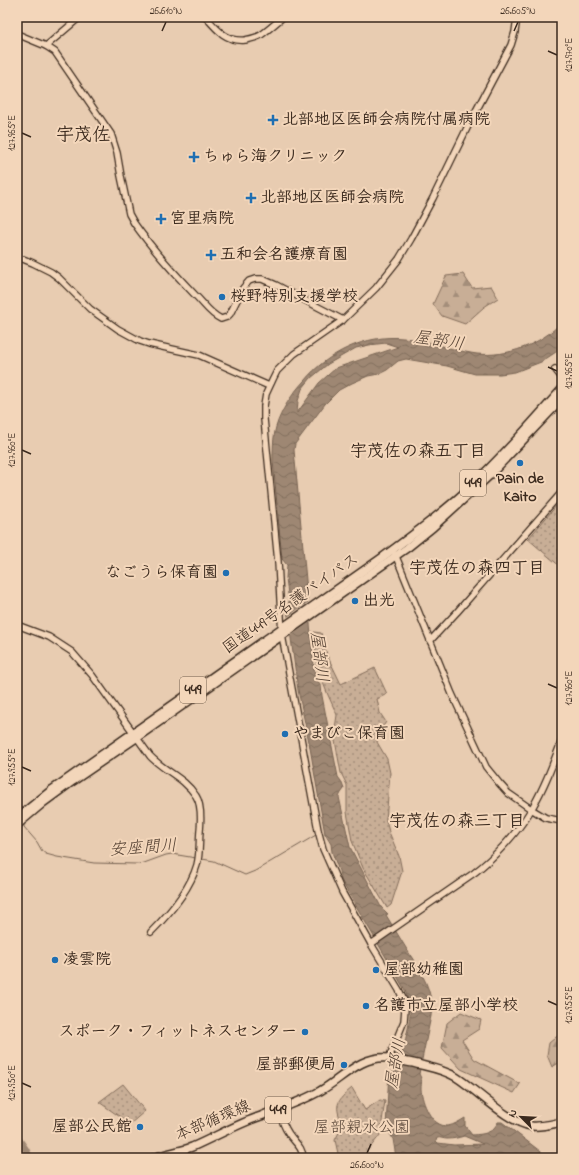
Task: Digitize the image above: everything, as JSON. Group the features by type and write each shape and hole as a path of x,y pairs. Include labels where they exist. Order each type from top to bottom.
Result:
{"highway":[{"name":"国道449号名護バイパス","path":"284,629 314,613 394,553 466,491 504,453 562,389"},
{"name":"国道449号名護バイパス","path":"17,818 73,781 134,735 284,629 313,605 433,527 489,476 562,399"},
{"name":"国道449号名護バイパス","path":"17,825 41,801"},
{"name":"本部循環線","path":"154,1158 190,1147 247,1121 301,1101 322,1090 355,1066 375,1059 389,1058 443,1071 456,1077 511,1118 522,1123 542,1126 562,1122"}],"street":[{"path":"46,46 80,17"},
{"path":"206,17 221,33 232,39 241,40 260,36 283,17"},
{"path":"389,1058 404,1021 404,1001 336,880 323,849 318,830 284,629 264,406 269,386 277,371 294,354 343,320 376,288 399,259 411,239 511,45 517,17"},
{"path":"17,34 46,46 55,52 111,134 117,153 129,214 134,223 172,271 211,313 222,319 227,317 243,288 249,281 262,279 343,320"},
{"path":"17,259 23,259 51,272 90,309 118,329 149,344 199,355 269,386"},
{"path":"555,369 562,378"},
{"path":"430,641 562,492"},
{"path":"394,553 452,694 486,767 508,793 546,818 562,821"},
{"path":"17,625 49,637 72,652 92,676 150,756 188,785 197,796 201,826 198,858 193,877 188,887 151,932"},
{"path":"372,943 487,863 501,848 531,809 550,771 562,740"},
{"path":"279,1110 289,1136 303,1152 303,1158"}],"green space":[{"path":"463,274 472,288 491,286 498,298 484,307 465,324 442,316 433,304 446,276"},
{"path":"557,505 562,510 562,568 528,539"},
{"path":"314,632 321,633 327,655 341,684 375,668 387,694 377,699 380,713 386,722 379,732 377,742 387,759 390,773 386,820 389,832 399,856 402,871 391,905 387,908 363,868 352,841 347,812 347,785 341,773 334,735 337,715 317,668"},
{"path":"461,1012 481,1020 479,1029 462,1040 474,1059 520,1084 514,1093 461,1069 442,1048 447,1023"},
{"path":"562,1029 562,1061 552,1067 547,1055 549,1043 561,1033"},
{"path":"123,1084 145,1111 130,1124 99,1102"},
{"name":"屋部親水公園","path":"352,1088 365,1110 380,1100 385,1101 380,1135 362,1158 339,1158 335,1140 343,1125 338,1113 338,1104"}],"water":[{"path":"562,322 562,348 541,362 515,372 500,374 475,374 447,366 406,359 398,361 387,370 379,374 368,376 339,390 325,404 295,444 294,450 315,678 321,685 338,777 344,789 339,797 350,847 381,907 388,914 386,915 426,983 431,999 431,1016 419,1074 423,1100 428,1113 442,1125 448,1126 465,1118 465,1126 472,1135 487,1133 496,1126 498,1122 502,1122 549,1158 392,1158 396,1157 393,1139 386,1127 389,1072 393,1072 396,1068 402,1053 409,1025 410,1006 405,990 341,880 331,844 325,834 309,742 298,690 287,609 289,602 286,578 287,565 282,559 273,460 275,431 287,402 313,371 336,354 361,342 389,338 409,339 468,353 500,354 523,348 544,337","holes":["386,343 398,347 336,368 319,383 297,413 298,401 302,389 311,378 328,364 356,348","464,1136 483,1144 454,1145 438,1143 436,1141 437,1138 451,1139"]}],"pier":[{"path":"310,601 312,621 288,638 286,618"}],"waterway":[{"name":"安座間川","path":"17,801 20,812"},
{"name":"安座間川","path":"24,822 24,827 37,842 42,851 46,854 57,857 94,863 137,864 172,854 196,858"},
{"name":"安座間川","path":"202,859 214,861 245,875 255,871 316,835"},
{"path":"17,1137 30,1158"}],"place":[{"name":"北部地区医師会病院付属病院","path":"273,120"},
{"name":"ちゅら海クリニック","path":"194,157"},
{"name":"北部地区医師会病院","path":"251,198"},
{"name":"宮里病院","path":"161,219"},
{"name":"五和会名護療育園","path":"211,255"},
{"name":"桜野特別支援学校","path":"222,297"},
{"name":"Pain de Kaito","path":"520,463"},
{"name":"なごうら保育園","path":"226,573"},
{"name":"出光","path":"355,601"},
{"name":"やまびこ保育園","path":"285,734"},
{"name":"凌雲院","path":"55,960"},
{"name":"屋部幼稚園","path":"376,970"},
{"name":"名護市立屋部小学校","path":"366,1006"},
{"name":"スポーク・フィットネスセンター","path":"305,1032"},
{"name":"屋部郵便局","path":"344,1065"},
{"name":"屋部公民館","path":"140,1127"}],"district":[{"name":"宇茂佐","path":"83,136"},
{"name":"宇茂佐の森五丁目","path":"418,451"},
{"name":"宇茂佐の森四丁目","path":"477,568"},
{"name":"宇茂佐の森三丁目","path":"457,821"}],"water label":[{"name":"屋部川","path":"439,341"},
{"name":"屋部川","path":"319,657"},
{"name":"屋部川","path":"396,1063"}]}
